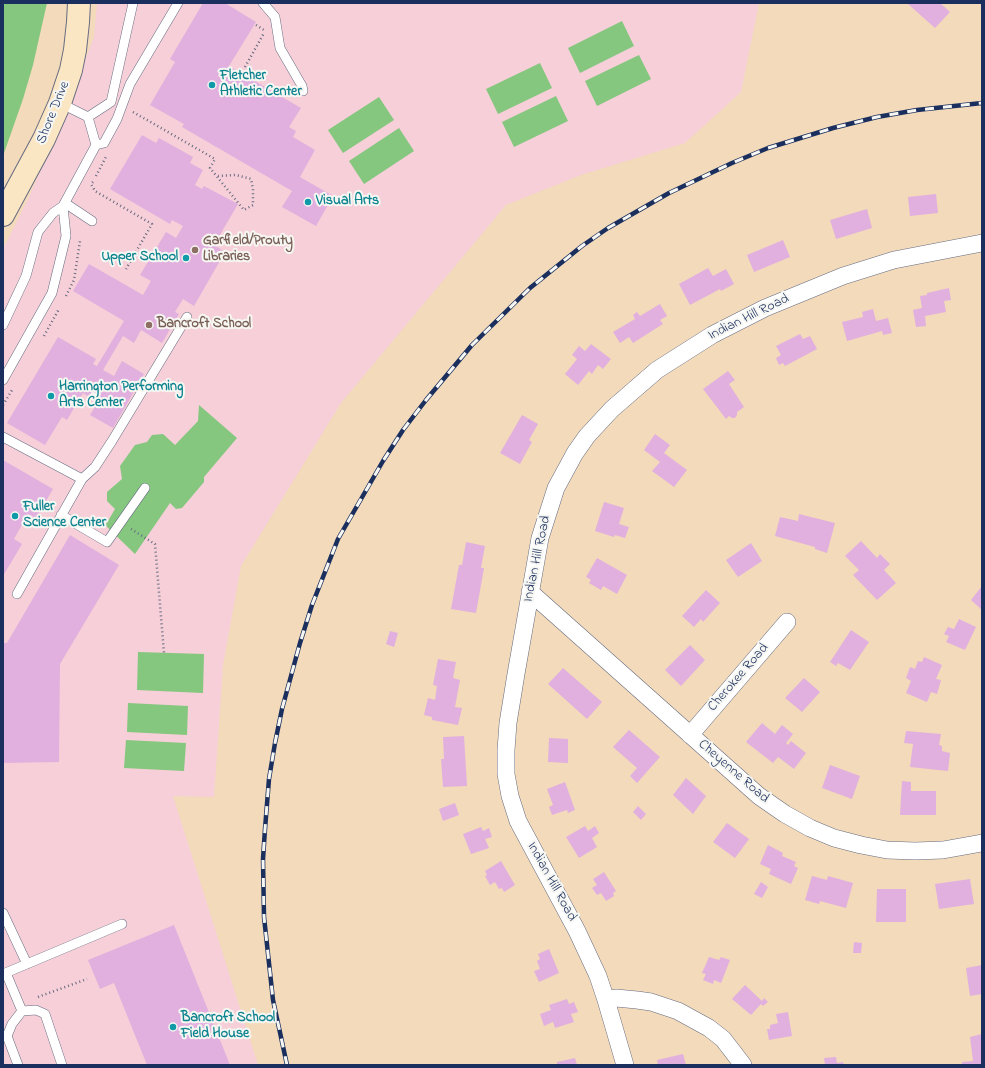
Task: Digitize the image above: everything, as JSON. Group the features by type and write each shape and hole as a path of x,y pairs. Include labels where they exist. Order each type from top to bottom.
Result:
{"main road":[{"name":"Shore Drive","path":"3,215 44,139 60,103 71,70 75,50 79,3"}],"street":[{"name":"Indian Hill Road","path":"624,1065 598,976 557,892 518,821 510,796 506,763 508,723 540,538 550,504 565,470 575,453 599,422 625,396 656,370 712,335 782,300 843,276 894,260 982,242"},
{"name":"Cheyenne Road","path":"530,592 759,796 778,810 810,828 834,838 887,850 943,850 982,843"},
{"name":"Cherokee Road","path":"690,735 787,622"},
{"path":"606,1000 616,998 651,1002 678,1011 709,1028 723,1039 743,1065"}],"lane":[{"path":"88,117 111,102 132,3"},
{"path":"96,145 104,143 117,119 130,84 178,3"},
{"path":"263,3 275,17 280,48 302,86 303,91"},
{"path":"3,325 26,276 38,232 53,213 64,204 96,145 88,117 60,103"},
{"path":"64,204 92,221"},
{"path":"3,380 52,293 66,236 64,204"},
{"path":"17,594 82,479 95,467 188,317"},
{"path":"3,437 82,479"},
{"path":"62,515 107,542 145,488"},
{"path":"3,913 27,964"},
{"path":"21,1008 4,974 122,924"},
{"path":"18,1065 7,1036 21,1008"},
{"path":"21,1008 36,1010 45,1014 62,1065"}],"path":[{"path":"245,67 266,30 256,25"},
{"path":"134,114 136,105"},
{"path":"122,106 215,158 210,168 244,210 253,205 253,189 251,179 236,175 218,176"},
{"path":"108,154 92,184 95,190 152,224 126,269"},
{"path":"121,522 155,544 164,653"},
{"path":"21,1008 87,979"}],"shaded area":[{"name":"Bancroft School","path":"97,3 759,3 741,92 685,143 581,175 506,205 341,403 241,566 223,665 214,797 173,796 258,1065 3,1065 3,249 29,197 65,112 94,37"}],"green space":[{"path":"7,3 47,3 33,65 3,156 3,5"},
{"path":"622,21 634,46 580,73 568,48"},
{"path":"639,55 651,79 597,106 585,81"},
{"path":"540,63 552,88 498,114 486,89"},
{"path":"556,96 568,121 514,147 502,122"},
{"path":"379,97 394,120 343,153 328,130"},
{"path":"399,128 414,151 364,184 349,161"},
{"path":"199,405 237,438 204,477 204,482 182,508 176,509 170,503 135,554 105,525 115,509 107,501 107,492 122,479 120,466 135,445 147,442 152,435 163,434 175,445 198,421"},
{"path":"138,652 204,654 203,693 137,690"},
{"path":"128,703 188,706 187,735 127,732"},
{"path":"126,740 186,743 184,771 124,768"}],"building":[{"name":"Fletcher Athletic Center","path":"203,3 225,3 256,22 229,66 301,108 289,127 296,131 293,137 315,150 300,177 333,196 316,226 282,207 292,191 182,127 184,124 150,105 175,62 170,59"},
{"path":"940,3 950,12 935,28 908,4"},
{"name":"Upper School","path":"142,135 156,143 159,138 193,157 190,163 203,170 195,185 202,189 204,186 238,204 214,245 225,252 194,306 183,299 175,312 179,314 162,343 141,330 134,343 123,336 103,370 114,376 122,361 144,374 113,428 90,415 98,402 83,393 67,420 62,417 45,445 7,423 58,337 96,359 93,364 97,366 124,321 73,291 89,264 143,295 151,281 140,275 166,232 176,238 183,226 172,220 170,224 110,189"},
{"path":"936,194 938,213 910,216 908,197"},
{"path":"867,209 872,228 836,239 830,220"},
{"path":"783,240 790,257 754,272 747,255"},
{"path":"708,268 713,276 726,269 734,284 721,291 720,289 690,305 679,284"},
{"path":"949,288 951,300 944,301 946,312 925,316 926,326 916,327 913,310 922,308 920,296"},
{"path":"660,304 667,316 660,320 663,324 633,343 629,337 620,343 613,332 635,319 633,315 637,312 640,316"},
{"path":"873,309 876,321 888,318 892,333 883,335 882,331 847,341 842,322 863,317 862,312"},
{"path":"800,334 803,339 810,336 817,349 785,366 783,363 779,365 776,358 781,355 776,346"},
{"path":"591,344 611,359 603,369 598,365 592,374 589,371 578,385 565,374 577,359 572,355 579,346 585,351"},
{"path":"728,371 735,380 729,384 744,407 737,412 735,418 729,416 726,419 703,389"},
{"path":"522,415 538,424 529,440 532,442 520,464 500,453"},
{"path":"655,434 670,445 664,453 687,470 674,487 652,471 660,462 644,450"},
{"name":"Fuller Science Center","path":"3,460 53,489 36,518 28,514 14,539 22,544 3,576"},
{"path":"604,502 624,508 619,524 629,527 625,538 615,535 614,537 595,531"},
{"path":"799,514 835,523 827,553 815,549 815,547 775,536 780,517 798,521"},
{"path":"70,535 119,565 60,664 59,762 3,763 3,643 7,643"},
{"path":"861,541 877,558 880,554 890,564 884,570 896,583 877,600 853,575 859,570 845,556"},
{"path":"466,542 485,546 481,568 484,568 476,613 451,609 459,565 462,565"},
{"path":"751,543 762,561 738,577 726,560"},
{"path":"597,558 627,575 617,594 603,586 601,590 589,583 591,580 586,577"},
{"path":"982,586 982,610 971,600"},
{"path":"706,590 720,603 703,622 701,619 694,627 682,616"},
{"path":"959,619 976,627 965,650 946,642 949,636 944,634 948,627 954,629"},
{"path":"851,630 869,642 850,670 838,663 836,666 830,662"},
{"path":"390,631 398,633 394,647 386,644"},
{"path":"690,645 705,660 681,686 665,670"},
{"path":"924,657 942,665 936,679 941,680 937,694 931,692 927,702 906,693 911,681 906,678 910,667 915,669 918,661 922,662"},
{"path":"438,659 456,662 453,678 460,680 455,707 462,708 458,725 432,720 432,717 424,715 428,698 435,700 437,686 433,685"},
{"path":"563,668 602,702 587,719 548,684"},
{"path":"804,678 820,692 802,712 785,698"},
{"path":"762,723 775,734 782,725 793,734 786,743 788,745 791,741 806,753 794,769 778,757 773,763 746,742"},
{"path":"629,730 660,757 637,783 630,776 637,768 613,747"},
{"path":"906,731 941,734 939,745 942,746 942,751 950,753 948,771 910,767 913,744 904,743"},
{"path":"464,736 467,786 443,787 441,759 444,759 443,737"},
{"path":"549,738 568,739 568,763 548,762"},
{"path":"830,765 860,776 852,799 822,788"},
{"path":"686,778 706,796 693,814 673,795"},
{"path":"902,781 911,782 911,791 936,791 936,815 900,815"},
{"path":"565,782 575,810 568,813 567,810 552,815 549,807 553,805 547,789"},
{"path":"455,803 459,815 443,821 439,809"},
{"path":"638,806 646,814 641,820 633,812"},
{"path":"727,823 749,839 735,858 713,842"},
{"path":"585,826 588,831 595,826 599,833 592,838 597,847 579,858 566,837"},
{"path":"481,827 483,831 489,828 492,837 485,839 489,848 471,854 463,834"},
{"path":"768,845 783,853 782,856 796,862 794,866 798,868 791,884 769,874 771,869 760,864"},
{"path":"501,861 515,885 504,892 502,888 499,889 495,882 490,885 485,876 487,875 485,871"},
{"path":"604,872 616,891 613,893 614,896 606,901 601,893 597,895 592,888 597,885 593,879"},
{"path":"812,876 827,880 828,876 853,883 846,908 820,901 819,904 805,900"},
{"path":"970,879 974,904 939,909 935,884"},
{"path":"761,882 768,887 762,898 754,894"},
{"path":"877,889 906,889 906,922 876,922"},
{"name":"Bancroft School Field House","path":"174,925 230,1065 147,1065 114,983 100,989 88,960"},
{"path":"854,942 862,943 861,953 853,953"},
{"path":"549,949 559,973 539,982 534,971 540,969 537,961 540,959 538,954"},
{"path":"709,957 719,960 721,957 730,960 721,983 714,980 713,984 703,980 706,974 702,973"},
{"path":"982,965 982,994 970,996 966,968"},
{"path":"745,985 762,1001 764,998 768,1002 763,1006 761,1004 751,1015 732,999"},
{"path":"567,999 569,1004 574,1002 578,1012 571,1014 574,1022 555,1028 553,1022 544,1026 540,1014 551,1010 549,1005"},
{"path":"788,1012 792,1036 769,1040 767,1029 770,1029 770,1025 778,1023 776,1014"},
{"path":"982,1034 982,1065 962,1065 962,1062 973,1061 970,1037"},
{"path":"683,1054 686,1065 658,1065 657,1060"},
{"path":"836,1057 837,1063 843,1062 844,1065 825,1065 824,1058"},
{"path":"575,1058 577,1065 557,1065 557,1062"}],"railway":[{"path":"287,1065 273,1000 264,917 263,859 269,779 275,743 282,709 300,643 312,605 338,539 383,461 403,430 472,345 530,288 582,246 608,228 669,193 732,163 768,148 833,128 877,117 917,110 982,103"}],"place":[{"name":"Fletcher Athletic Center","path":"212,85"},
{"name":"Visual Arts","path":"308,202"},
{"name":"Garfield/Prouty Libraries","path":"195,250"},
{"name":"Upper School","path":"186,258"},
{"name":"Bancroft School","path":"149,325"},
{"name":"Harrington Performing Arts Center","path":"51,396"},
{"name":"Fuller Science Center","path":"15,516"},
{"name":"Bancroft School Field House","path":"173,1027"}]}
